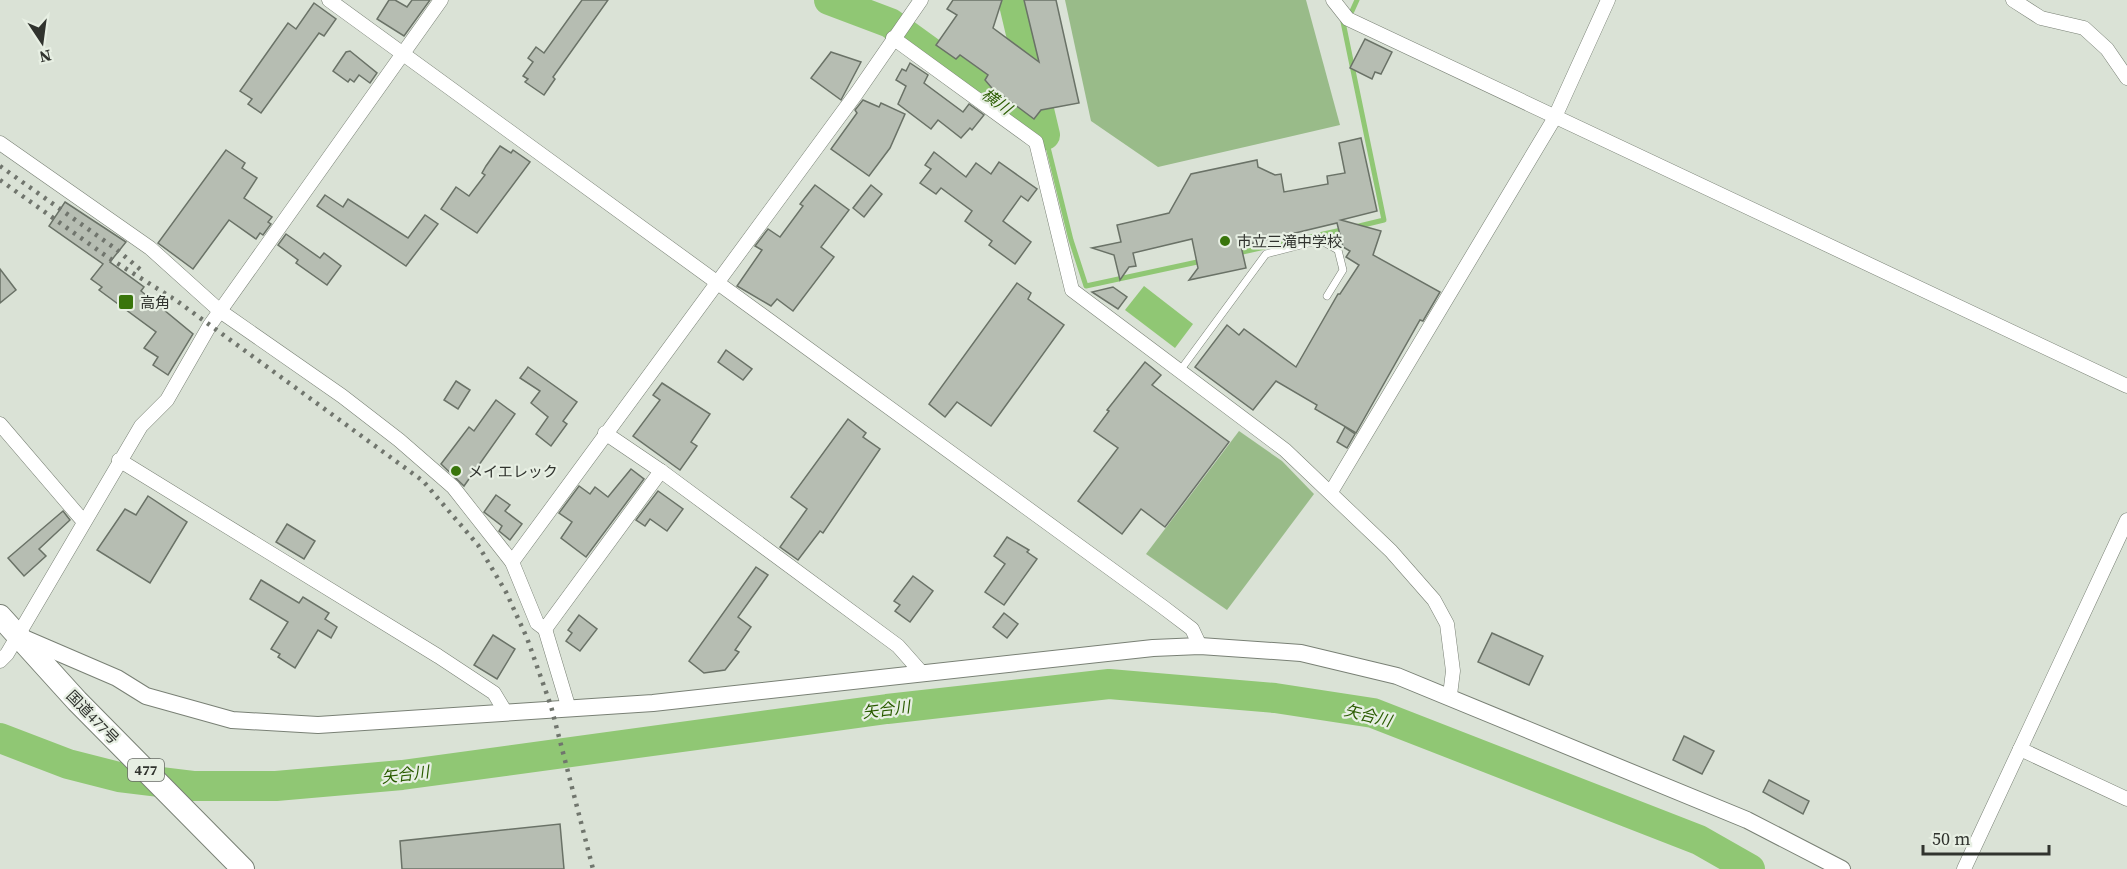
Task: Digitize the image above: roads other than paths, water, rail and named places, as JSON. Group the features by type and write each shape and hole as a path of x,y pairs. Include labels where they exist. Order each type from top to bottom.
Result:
{"highway":[{"name":"国道477号","path":"0,616 8,650 77,701 243,869"},
{"name":"国道477号","path":"215,839 249,869"}],"street":[{"path":"329,0 1163,607 1192,629 1200,646"},
{"path":"441,0 220,310 167,400 141,426 8,650 117,678 146,696 232,720 318,725 569,709 722,696 1142,649 1200,646 1301,653 1396,676 1450,696 1747,820 1842,869"},
{"path":"512,562 856,94 893,37 921,0"},
{"path":"1333,0 1348,20 1554,119 2127,386"},
{"path":"1331,492 1554,119 1608,0"},
{"path":"2013,0 2041,18 2084,28 2107,49 2127,78"},
{"path":"893,37 1036,142 1072,290 1285,450 1391,551 1441,612 1451,647 1453,672 1450,696"},
{"path":"0,143 150,248 220,310 342,396 399,440 453,487 512,562 537,623 545,629 569,709"},
{"path":"0,424 84,522"},
{"path":"605,434 661,471 898,646 921,672"},
{"path":"119,460 438,656 494,693 506,713"},
{"path":"545,629 661,471"},
{"path":"1964,869 2127,520"},
{"path":"2020,749 2127,799"}],"lane":[{"path":"1179,372 1266,254 1320,240 1338,250 1343,270 1327,296"}],"waterway":[{"name":"横川","path":"829,0 890,23 1045,135 1013,0"},
{"path":"1352,11 1357,0"},
{"path":"1343,22 1384,220 1355,227"},
{"path":"1045,135 1071,240 1086,286 1202,261"},
{"path":"1238,253 1346,229"},
{"name":"矢合川","path":"0,738 68,764 119,777 193,786 276,786 402,775 887,709 1109,684 1275,698 1373,713 1699,840 1750,869"}],"railway":[{"path":"0,166 116,249 141,270"},
{"path":"0,180 109,258 177,301 423,481 478,545 506,592 527,638 551,706 593,869"}],"place":[{"name":"市立三滝中学校","path":"1225,241"},
{"name":"高角","path":"126,302"},
{"name":"メイエレック","path":"456,471"}]}
